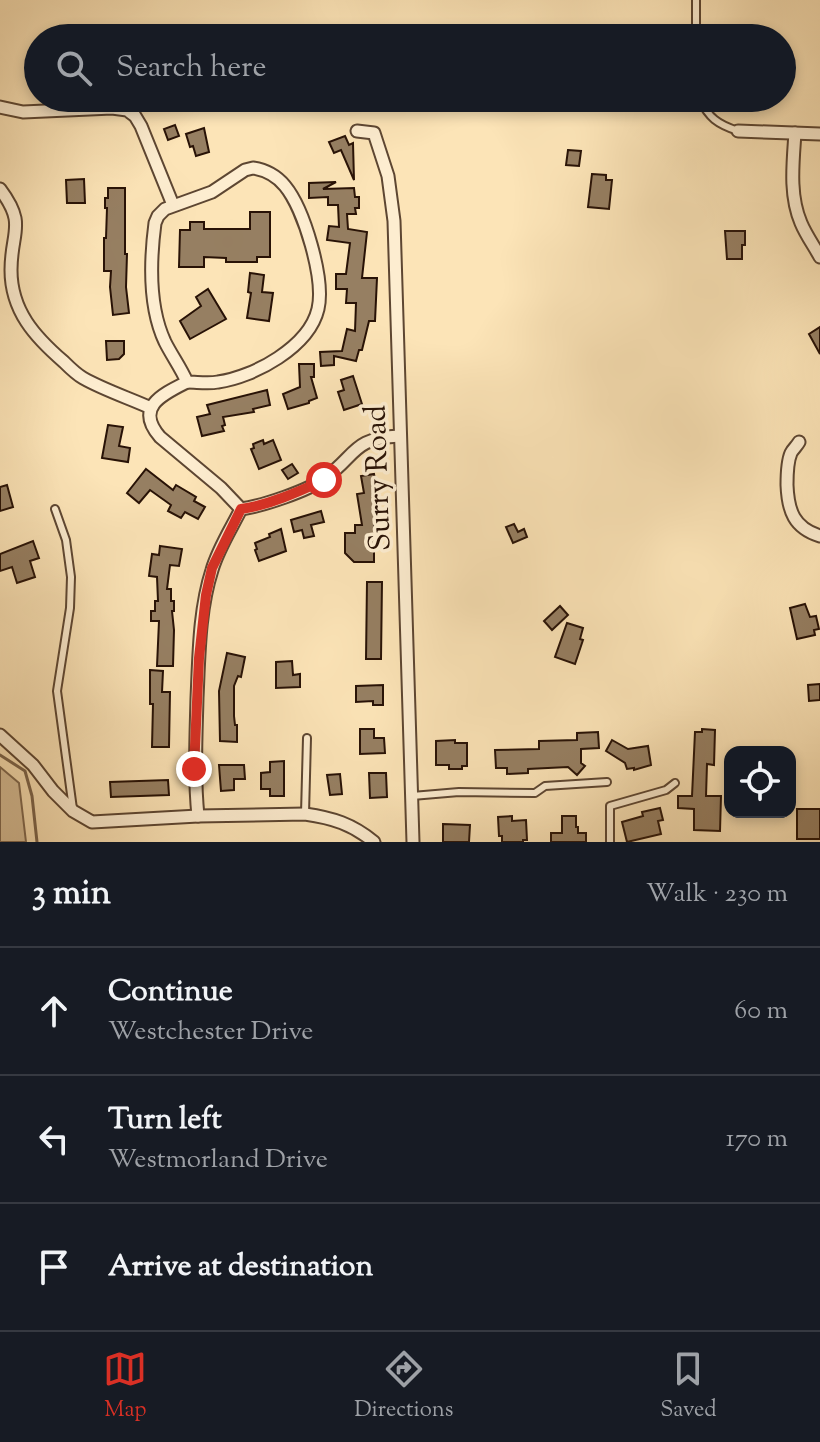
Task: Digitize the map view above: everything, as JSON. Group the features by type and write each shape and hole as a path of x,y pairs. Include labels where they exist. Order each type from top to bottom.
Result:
{"street":[{"path":"0,107 24,112"},
{"path":"130,112 141,126 173,205"},
{"name":"Surry Road","path":"357,131 374,133 388,176 394,221 413,842"},
{"path":"738,131 820,134"},
{"path":"795,133 792,170 794,197 801,222 820,257"},
{"path":"187,382 157,323 152,290 155,223 161,212 173,205 212,192 245,170 262,169 285,185 300,210 309,238 318,279 318,308 312,325 306,335 280,356 255,370 232,379 187,382 161,395 151,408 151,420 156,432 241,509"},
{"path":"0,189 12,205 17,220 11,268 12,287 18,308 40,342 82,377 151,408"},
{"path":"198,816 195,751 199,658 206,595 212,568 241,509 324,480 354,449 384,437 400,436"},
{"path":"799,442 791,454 787,472 788,504 804,529 820,536"},
{"path":"0,735 33,765 73,811 92,822 305,814 346,823 374,842"}],"lane":[{"path":"696,0 696,24"},
{"path":"707,112 719,125 738,131"},
{"path":"55,509 66,540 71,577 70,608 57,691 73,811"},
{"path":"305,814 307,738"},
{"path":"412,796 459,792 535,793 545,786 607,782"},
{"path":"610,842 610,806 666,790 675,783"}],"shaded area":[{"path":"0,767 19,783 26,842 0,842"}],"building":[{"path":"175,125 179,136 168,140 164,129"},
{"path":"204,128 209,152 196,156 186,134"},
{"path":"345,136 349,145 353,143 354,180 341,150 334,153 329,142"},
{"path":"568,150 581,151 579,166 566,165"},
{"path":"592,174 606,175 606,180 612,180 609,209 588,207"},
{"path":"84,179 85,203 67,203 66,180"},
{"path":"336,182 323,189 354,188 355,197 359,197 356,214 347,214 348,229 367,232 362,278 377,278 375,321 369,321 356,361 334,356 334,365 321,366 320,352 342,351 347,329 355,331 356,303 346,303 347,289 336,289 336,274 346,274 350,243 327,240 329,226 339,227 338,205 328,205 328,197 309,198 309,183"},
{"path":"108,188 125,188 129,313 113,315 111,271 104,271 105,198 108,198"},
{"path":"250,212 270,212 270,257 257,257 257,262 226,262 226,258 204,257 204,267 179,267 180,230 190,230 190,222 204,222 204,229 250,229"},
{"path":"725,231 745,231 742,259 727,259"},
{"path":"250,273 264,275 262,292 273,293 269,321 247,318"},
{"path":"208,289 226,319 190,339 180,321 201,306 196,297"},
{"path":"820,327 820,354 809,334"},
{"path":"106,341 124,341 124,354 119,359 107,360"},
{"path":"299,364 314,364 314,377 311,377 317,398 288,409 283,394 300,387"},
{"path":"353,376 362,404 344,410 338,392 344,390 341,380"},
{"path":"267,390 270,405 253,409 254,412 223,417 224,431 202,436 197,417 210,414 207,405"},
{"path":"108,425 123,427 119,446 130,448 128,462 102,458"},
{"path":"263,440 264,444 273,440 281,460 259,469 251,449 254,448 253,444"},
{"path":"292,464 298,473 288,479 282,470"},
{"path":"146,469 173,490 176,485 196,497 194,501 205,507 198,519 185,512 181,518 168,511 171,505 150,490 139,503 127,493"},
{"path":"374,474 380,510 374,511 374,562 354,562 345,553 345,533 355,533 355,525 362,525 357,494 364,493 361,476"},
{"path":"7,485 13,507 0,511 0,487"},
{"path":"321,511 324,522 311,525 314,536 304,538 302,530 294,532 291,520"},
{"path":"514,524 518,532 524,529 527,537 513,543 506,527"},
{"path":"281,529 286,551 259,561 255,543"},
{"path":"33,541 39,558 30,561 35,577 17,583 12,567 0,571 0,554"},
{"path":"160,546 182,549 179,566 170,565 167,589 171,589 171,601 174,601 173,666 157,666 159,621 151,621 151,611 155,611 155,601 158,601 157,577 149,576 152,554 159,555"},
{"path":"367,582 382,582 381,659 366,659"},
{"path":"805,604 810,617 816,616 819,629 814,630 815,635 797,639 790,608"},
{"path":"560,606 568,615 552,630 544,621"},
{"path":"567,623 583,628 580,639 583,640 575,664 555,657"},
{"path":"227,653 245,657 241,677 238,676 234,686 237,742 220,741 219,691"},
{"path":"292,661 293,675 300,674 300,687 276,688 276,662"},
{"path":"150,670 163,671 162,692 170,692 169,747 152,747"},
{"path":"820,684 820,700 809,701 808,685"},
{"path":"383,685 383,705 373,705 373,701 356,702 356,686"},
{"path":"360,729 374,729 374,738 384,738 385,753 360,754"},
{"path":"702,729 715,730 714,765 707,764 706,796 721,796 720,831 694,830 694,809 678,808 678,796 692,796 695,732 702,732"},
{"path":"598,732 599,748 581,749 581,763 585,766 577,775 568,767 528,769 528,773 507,774 507,768 496,768 495,750 539,749 539,741 577,740 577,733"},
{"path":"455,740 455,743 467,743 467,766 449,769 449,765 436,765 436,741"},
{"path":"612,740 628,749 648,746 651,765 627,769 625,763 606,751"},
{"path":"284,761 284,796 270,796 270,789 261,789 261,773 270,772 270,762"},
{"path":"219,765 244,765 245,779 234,779 234,790 221,791"},
{"path":"369,773 386,773 387,797 370,798"},
{"path":"340,774 342,794 330,795 327,775"},
{"path":"168,780 169,795 111,797 110,782"},
{"path":"660,808 663,820 658,821 661,834 627,842 622,822 643,816 642,812"},
{"path":"797,809 820,809 820,839 797,839"},
{"path":"512,816 512,821 526,820 527,840 502,842 498,817"},
{"path":"562,816 576,816 578,833 586,833 586,842 551,842 551,833 562,833"},
{"path":"443,824 470,825 469,842 443,842"}],"waterway":[{"path":"0,755 25,771 32,796 37,842"}],"route":[{"path":"194,769 199,658 212,568 241,509 324,480"}]}
